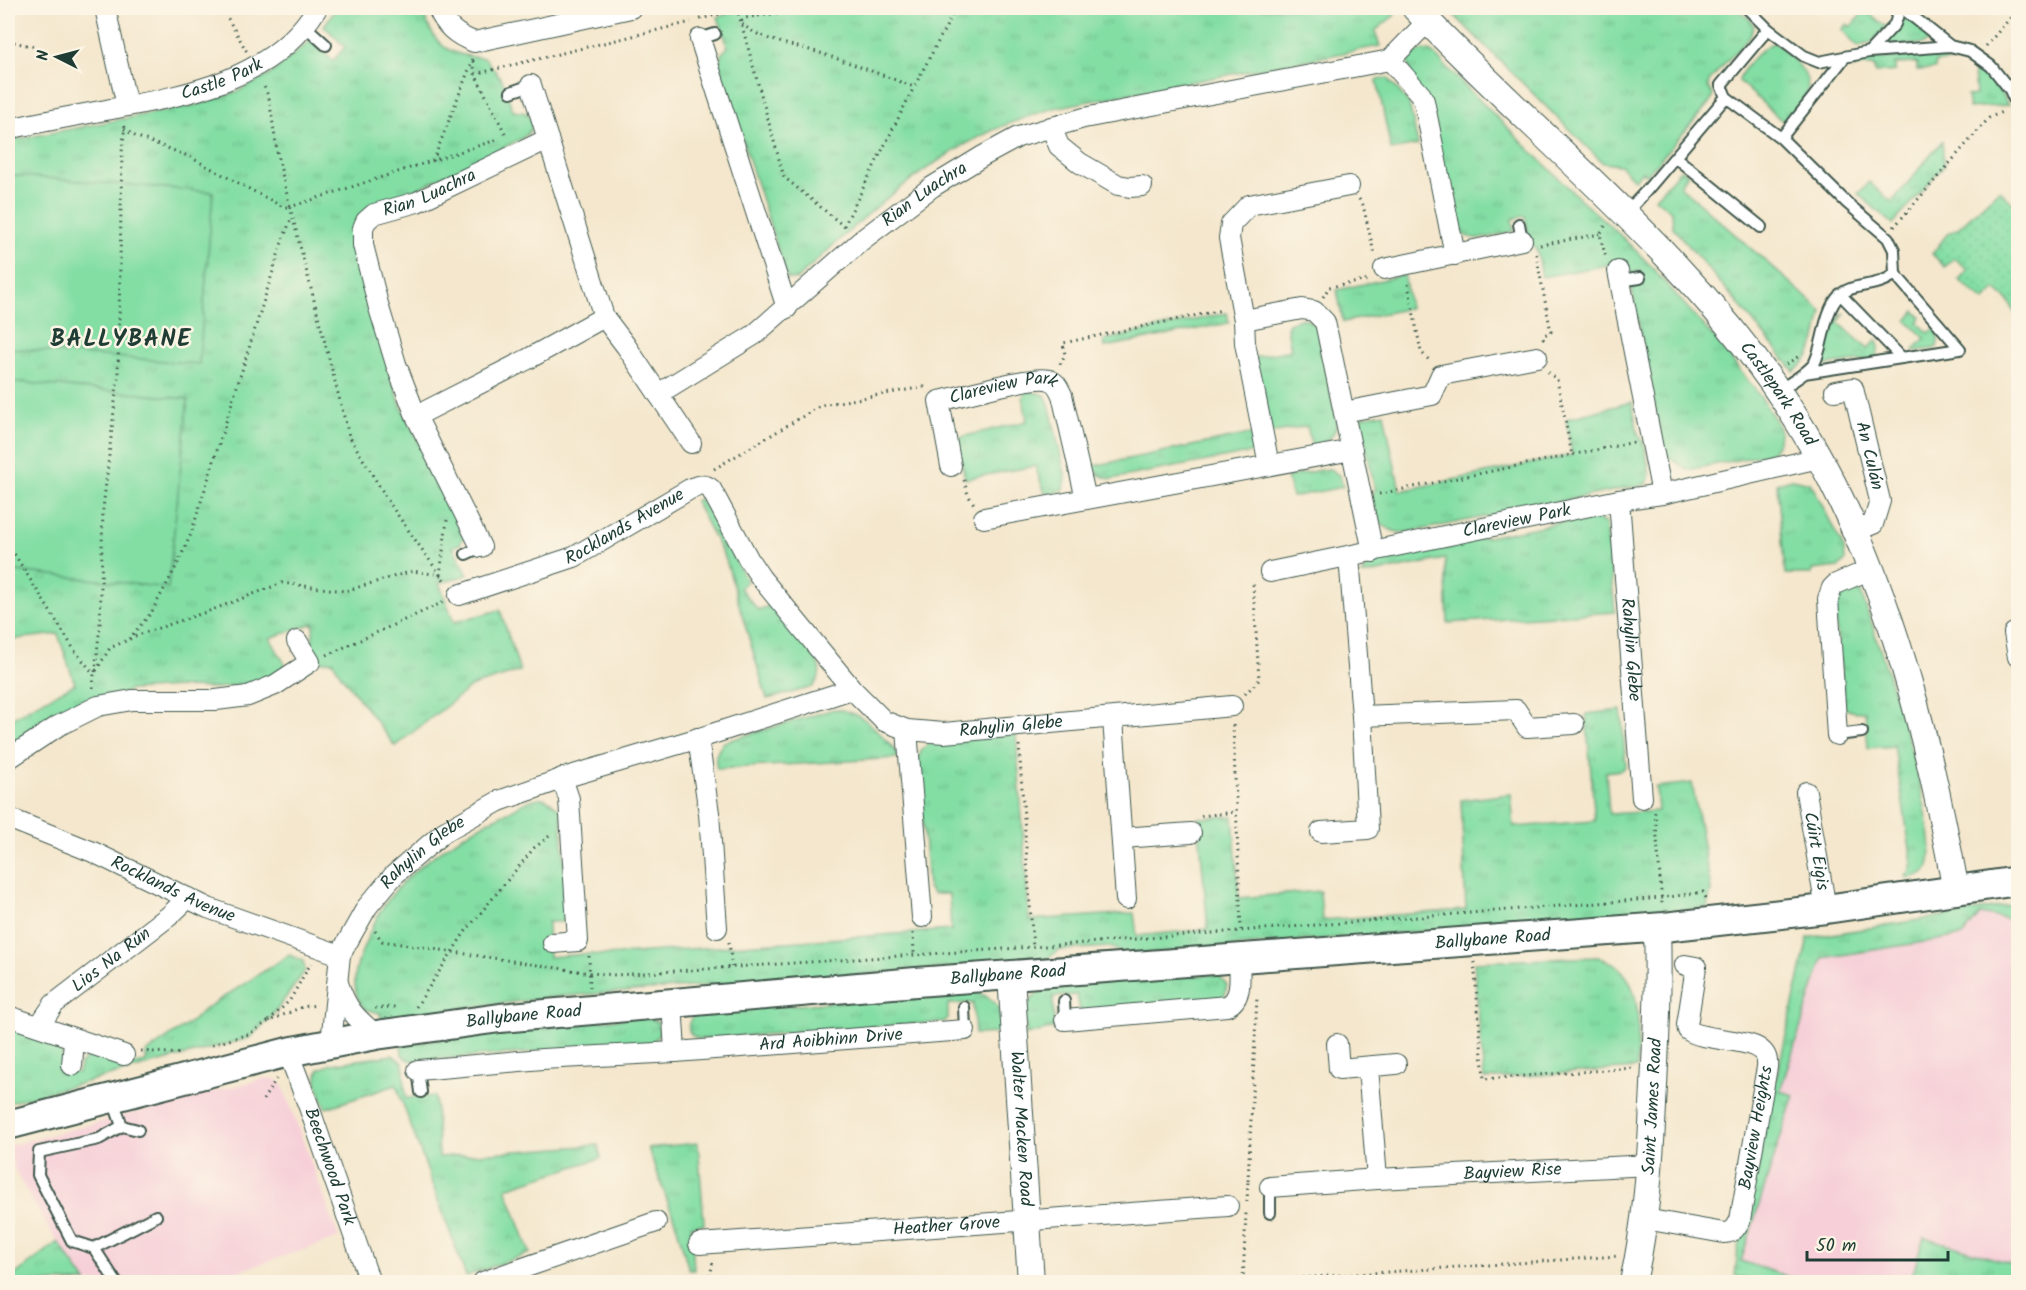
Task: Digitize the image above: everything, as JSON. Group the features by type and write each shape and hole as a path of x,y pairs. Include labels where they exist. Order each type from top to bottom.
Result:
{"main road":[{"name":"Ballybane Road","path":"8,1125 112,1097 282,1064 331,1043 500,1018 916,982 1027,966 1239,958 1660,927 1826,909 2019,881"}],"street":[{"path":"105,8 127,106"},
{"name":"Castle Park","path":"8,129 177,97 213,86 258,65 288,44 305,26 316,8"},
{"path":"438,8 448,26 473,50 631,8"},
{"path":"1421,14 1390,60 1424,101 1455,255"},
{"name":"Castlepark Road","path":"1421,14 1677,267 1714,309 1772,383 1819,458 1842,501 1871,569 1901,657 1929,751 1956,891"},
{"path":"707,36 787,308"},
{"name":"Rian Luachra","path":"658,394 745,342 787,308 862,240 932,187 1018,137 1084,118 1390,60"},
{"path":"531,85 604,317 691,443"},
{"path":"1051,127 1059,146 1080,164 1118,185 1142,186"},
{"name":"Rian Luachra","path":"473,550 456,497 416,416 396,364 363,245 363,228 366,221 374,214 417,202 511,146 548,138"},
{"path":"1269,465 1245,343 1243,314 1229,238 1231,225 1250,205 1349,186"},
{"path":"1379,268 1455,255 1521,232"},
{"path":"1619,276 1662,494"},
{"path":"1243,314 1307,309 1321,317 1327,328 1373,552"},
{"path":"416,416 604,317"},
{"path":"1344,412 1432,395 1441,375 1537,357"},
{"name":"Clareview Park","path":"933,399 1029,380 1042,379 1055,383 1062,394 1086,500"},
{"name":"An Culán","path":"1835,391 1853,388 1880,501 1873,524 1855,531"},
{"path":"933,399 951,466"},
{"path":"984,518 1352,450"},
{"name":"Clareview Park","path":"1270,572 1619,500 1662,494 1819,458"},
{"name":"Rocklands Avenue","path":"459,595 574,557 700,485 711,489 749,560"},
{"name":"Rahylin Glebe","path":"1619,500 1642,798"},
{"path":"1321,832 1368,829 1362,716 1349,557"},
{"name":"Rahylin Glebe","path":"749,560 761,578 852,689 884,721 907,730 944,732 1018,727 1232,706"},
{"path":"1837,735 1828,599 1836,584 1871,569"},
{"path":"2014,633 2019,657"},
{"path":"8,759 58,726 98,706 132,700 216,700 248,696 275,685 310,662 297,641"},
{"name":"Rahylin Glebe","path":"331,1043 340,955 367,907 394,875 444,832 500,801 562,778 852,689"},
{"path":"1362,716 1516,710 1527,727 1574,724"},
{"path":"1113,719 1126,899"},
{"path":"907,730 922,917"},
{"path":"698,738 709,813 717,928"},
{"path":"553,942 578,941 569,799 562,778"},
{"name":"Cúirt Eigis","path":"1806,792 1826,909"},
{"name":"Rocklands Avenue","path":"8,818 96,853 216,911 340,955"},
{"path":"1122,838 1191,833"},
{"name":"Lios Na Rún","path":"39,1026 54,1004 169,916 188,898"},
{"name":"Saint James Road","path":"1635,1271 1645,1219 1650,1165 1660,927"},
{"path":"1064,1011 1227,1006 1234,1002 1238,993 1239,958"},
{"name":"Bayview Heights","path":"1645,1219 1724,1233 1733,1231 1740,1220 1767,1067 1766,1053 1755,1046 1705,1037 1688,1030 1696,967 1685,965"},
{"name":"Walter Macken Road","path":"1027,966 1026,1221 1030,1282"},
{"name":"Rahylin Glebe","path":"337,980 344,1001 355,1017 376,1035"},
{"path":"672,1002 675,1052"},
{"path":"8,1016 124,1055"},
{"name":"Ard Aoibhinn Drive","path":"418,1070 542,1059 675,1052 965,1030"},
{"path":"72,1065 75,1040"},
{"path":"1337,1044 1339,1069 1396,1064"},
{"name":"Beechwood Park","path":"282,1064 309,1107 370,1282"},
{"path":"1368,1067 1377,1179"},
{"name":"Bayview Rise","path":"1270,1187 1377,1179 1650,1165"},
{"name":"Heather Grove","path":"699,1244 1228,1206"},
{"path":"483,1282 656,1222"}],"lane":[{"path":"1747,8 1768,29 1804,56 1819,62 1869,52 1950,46 1970,51 1991,66 2010,90 2018,107"},
{"path":"1869,52 1895,24 1901,8 1950,46"},
{"path":"305,26 326,45"},
{"path":"1768,29 1721,85 1726,97 1781,138 1847,203 1885,236 1894,250 1894,274 1960,349 1803,373 1772,383"},
{"path":"1781,138 1845,57"},
{"path":"511,92 531,85"},
{"path":"1622,211 1675,157 1726,97"},
{"path":"1675,157 1761,227"},
{"path":"1803,373 1814,364 1833,306 1840,294 1854,288 1887,281 1894,274"},
{"path":"1619,276 1640,278"},
{"path":"1840,294 1902,358"},
{"path":"1837,735 1862,732"},
{"name":"Ard Aoibhinn Drive","path":"964,1007 965,1030"},
{"path":"418,1070 422,1092"},
{"path":"112,1097 122,1126"},
{"path":"116,1282 93,1248 72,1241 38,1175 39,1152 99,1139 122,1126 138,1130"},
{"name":"Bayview Rise","path":"1270,1187 1270,1213"},
{"path":"93,1248 156,1216"}],"path":[{"path":"222,8 258,65 269,98 278,157 349,436 392,507 440,575 459,595 310,662"},
{"path":"740,22 744,18 813,8"},
{"path":"475,74 737,9 784,177 844,226 956,8"},
{"path":"1977,56 2019,9"},
{"path":"740,22 748,29 769,38 824,54 914,87"},
{"path":"8,41 36,47"},
{"path":"124,129 135,136 188,156 283,207 290,207 433,161 511,146 475,74 473,50"},
{"path":"433,161 473,50"},
{"path":"98,706 92,695 100,625 103,509 118,375 121,164 127,106"},
{"path":"1885,236 1989,118 2018,107"},
{"path":"1314,311 1329,287 1379,268 1363,205 1349,186"},
{"path":"1572,455 1557,380 1537,357 1544,335 1551,332 1534,246 1600,234 1622,211"},
{"path":"127,640 151,613 191,534 292,215"},
{"path":"1600,234 1608,269 1619,276"},
{"path":"1404,265 1421,352 1441,375"},
{"path":"1051,381 1065,355 1063,343 1243,314"},
{"path":"1772,383 1820,344"},
{"path":"700,485 711,471 822,405 924,387 933,399"},
{"path":"1362,498 1651,439"},
{"path":"440,575 447,513 456,497"},
{"path":"8,544 75,651 94,674"},
{"path":"94,674 110,648 282,584 345,591 413,571 440,575"},
{"path":"1241,930 1232,706 1259,680 1252,583 1270,572"},
{"path":"1018,727 1027,966"},
{"path":"1642,798 1655,810 1662,898 1660,927"},
{"path":"1191,833 1190,817 1235,812"},
{"path":"418,1029 416,1005 465,932 534,848 550,835 571,827"},
{"name":"Ballybane Road","path":"591,987 590,973 616,975 914,954 1027,966 1241,930 1662,898 1703,892 1706,898"},
{"path":"367,907 375,931 382,940 590,973"},
{"path":"916,982 913,932 922,917"},
{"path":"717,928 728,935 732,967"},
{"path":"1474,941 1484,1079 1655,1066"},
{"path":"269,1021 290,1000 313,958"},
{"path":"1257,994 1243,1282 1611,1256 1635,1271"},
{"path":"205,1048 249,1034 269,1021 302,1007 317,1005"},
{"path":"124,1055 141,1051 187,1054 164,1059"},
{"path":"263,1100 282,1064"}],"shaded area":[{"path":"2018,904 2018,1282 1757,1282 1735,1276 1738,1248 1808,938"},
{"path":"266,1078 275,1079 282,1084 339,1238 206,1282 86,1282 51,1232 16,1173 8,1146"}],"green space":[{"path":"336,8 421,8 431,31 443,46 460,54 485,58 502,80 513,111 527,113 531,121 530,131 521,139 415,190 370,206 367,299 401,406 462,528 464,536 460,544 453,547 468,575 439,583 454,622 500,610 520,671 472,686 395,746 341,675 333,662 335,661 310,662 314,623 270,638 286,666 274,675 248,684 216,688 179,687 130,690 8,750 8,722 75,684 58,634 8,640 8,141 201,104 236,92 268,76 311,40 333,61 345,47 324,26"},
{"path":"739,8 1388,8 1395,15 1375,31 1380,46 1054,108 997,128 936,162 887,198 796,280 787,278 719,66 721,54 728,47 718,17 739,10"},
{"path":"1447,8 1736,8 1752,21 1754,26 1750,36 1709,81 1708,87 1713,95 1711,101 1647,175 1642,171 1635,180 1620,165 1603,163"},
{"path":"1863,8 1886,27 1872,42 1858,47 1842,30 1847,24 1850,27 1862,14 1860,12"},
{"path":"1901,20 1914,21 1930,34 1930,41 1923,44 1883,46"},
{"path":"1775,43 1795,61 1807,79 1808,89 1805,99 1798,110 1786,121 1780,119 1739,81 1753,58 1770,44"},
{"path":"1413,50 1416,54 1423,50 1430,51 1436,56 1648,263 1715,339 1757,392 1776,421 1780,432 1779,441 1773,451 1687,470 1664,453 1631,284 1643,282 1641,271 1628,274 1625,262 1542,277 1537,250 1530,242 1525,216 1512,219 1514,231 1479,238 1460,233 1409,68 1408,60"},
{"path":"1961,55 1969,60 1935,62 1935,69 1917,70 1917,63 1895,64 1895,71 1875,73 1874,66 1857,66 1854,69 1850,64 1858,60"},
{"path":"1973,62 1992,79 2008,105 1969,108 1967,96 1976,95"},
{"path":"1388,78 1409,103 1418,145 1391,150 1377,80"},
{"path":"1942,141 1944,166 1893,224 1858,194 1869,182 1890,201 1893,201"},
{"path":"1681,169 1688,174 1680,186 1822,311 1811,352 1801,366 1794,371 1673,228 1672,212 1655,198"},
{"path":"8,175 213,192 199,364 8,348"},
{"path":"1999,190 2018,208 2018,317 2008,300 1995,289 1984,301 1959,280 1968,269 1954,258 1945,267 1932,254 1948,233 1957,229"},
{"path":"1404,275 1410,308 1343,322 1337,290"},
{"path":"1915,311 1921,317 1918,323 1929,333 1935,328 1938,337 1937,347 1914,350 1925,338 1907,321"},
{"path":"1227,313 1229,323 1105,347 1104,340"},
{"path":"1845,313 1838,322 1868,349 1877,339 1879,347 1877,354 1874,359 1819,366 1832,320"},
{"path":"1303,318 1317,327 1337,422 1329,439 1312,447 1307,426 1271,433 1255,357 1291,350 1287,327 1289,323"},
{"path":"8,381 188,399 168,588 8,570"},
{"path":"1029,391 1045,395 1049,404 1066,479 1063,489 1053,494 1045,493 1035,466 965,479 957,438 1027,421 1023,397"},
{"path":"1632,402 1638,434 1644,443 1650,475 1646,484 1405,533 1390,530 1381,522 1375,511 1371,497 1375,490 1360,417 1384,413 1400,491 1572,455 1566,419"},
{"path":"1251,434 1255,452 1111,479 1099,475 1093,466"},
{"path":"1330,469 1340,476 1343,487 1292,497 1287,477"},
{"path":"1792,479 1810,483 1815,491 1844,549 1845,561 1839,567 1812,570 1812,574 1785,574 1777,483"},
{"path":"699,499 703,502 747,581 740,588 758,610 770,605 775,606 817,661 819,675 813,687 767,699 726,560 695,501"},
{"path":"1588,517 1596,518 1606,524 1615,612 1448,623 1445,559 1362,575 1366,566 1377,559"},
{"path":"1846,588 1860,590 1918,777 1931,848 1928,868 1917,876 1908,878 1905,876 1910,871 1912,862 1894,746 1868,748 1865,711 1854,712 1845,709 1834,605 1840,592"},
{"path":"834,709 854,714 870,723 897,752 897,758 717,769 716,755 724,742"},
{"path":"1621,710 1626,766 1621,770 1606,772 1609,814 1658,811 1656,787 1692,783 1711,890 1707,908 1125,955 1111,947 1059,950 1044,961 566,996 381,1019 380,1013 365,1009 357,997 355,983 361,954 380,912 404,881 455,841 491,820 538,798 547,800 561,810 568,919 563,922 548,922 549,957 607,955 951,930 949,894 933,894 928,888 918,759 922,749 932,742 1016,734 1029,920 1134,913 1137,936 1208,929 1198,818 1233,816 1239,898 1320,891 1322,920 1466,910 1461,800 1511,794 1514,827 1595,821 1586,714"},
{"path":"2018,904 2018,921 1980,914 1962,936 1823,958 1780,1091 1794,1095 1741,1261 1803,1282 1757,1282 1735,1276 1738,1248 1808,938"},
{"path":"289,955 303,961 305,970 271,1018 249,1038 8,1103 8,1026 55,1043 62,1052 62,1070 78,1073 80,1064 89,1056 125,1066 146,1062 146,1053 192,1021 205,1009"},
{"path":"1598,957 1614,964 1625,975 1632,988 1638,1019 1637,1068 1484,1079 1474,962"},
{"path":"1218,974 1227,985 1222,998 1080,1011 1077,995 1053,997 1054,1028 1026,1035 1026,1011 1030,1001 1049,986"},
{"path":"977,992 991,999 998,1007 1004,1033 975,1034 973,1003 948,1004 948,1018 943,1022 700,1039 689,1031 689,1023 698,1012"},
{"path":"644,1016 658,1022 660,1032 653,1043 415,1061 402,1055 401,1044"},
{"path":"393,1055 403,1063 406,1098 435,1096 439,1157 598,1145 601,1158 506,1188 530,1253 466,1276 396,1085 326,1108 317,1084 319,1069 332,1064"},
{"path":"698,1143 704,1224 691,1226 694,1270 689,1270 676,1224 648,1148"},
{"path":"1924,1237 2018,1266 2018,1282 1910,1282"},
{"path":"58,1242 86,1282 8,1282 8,1280"}],"district":[{"name":"BALLYBANE","path":"121,339"}]}
